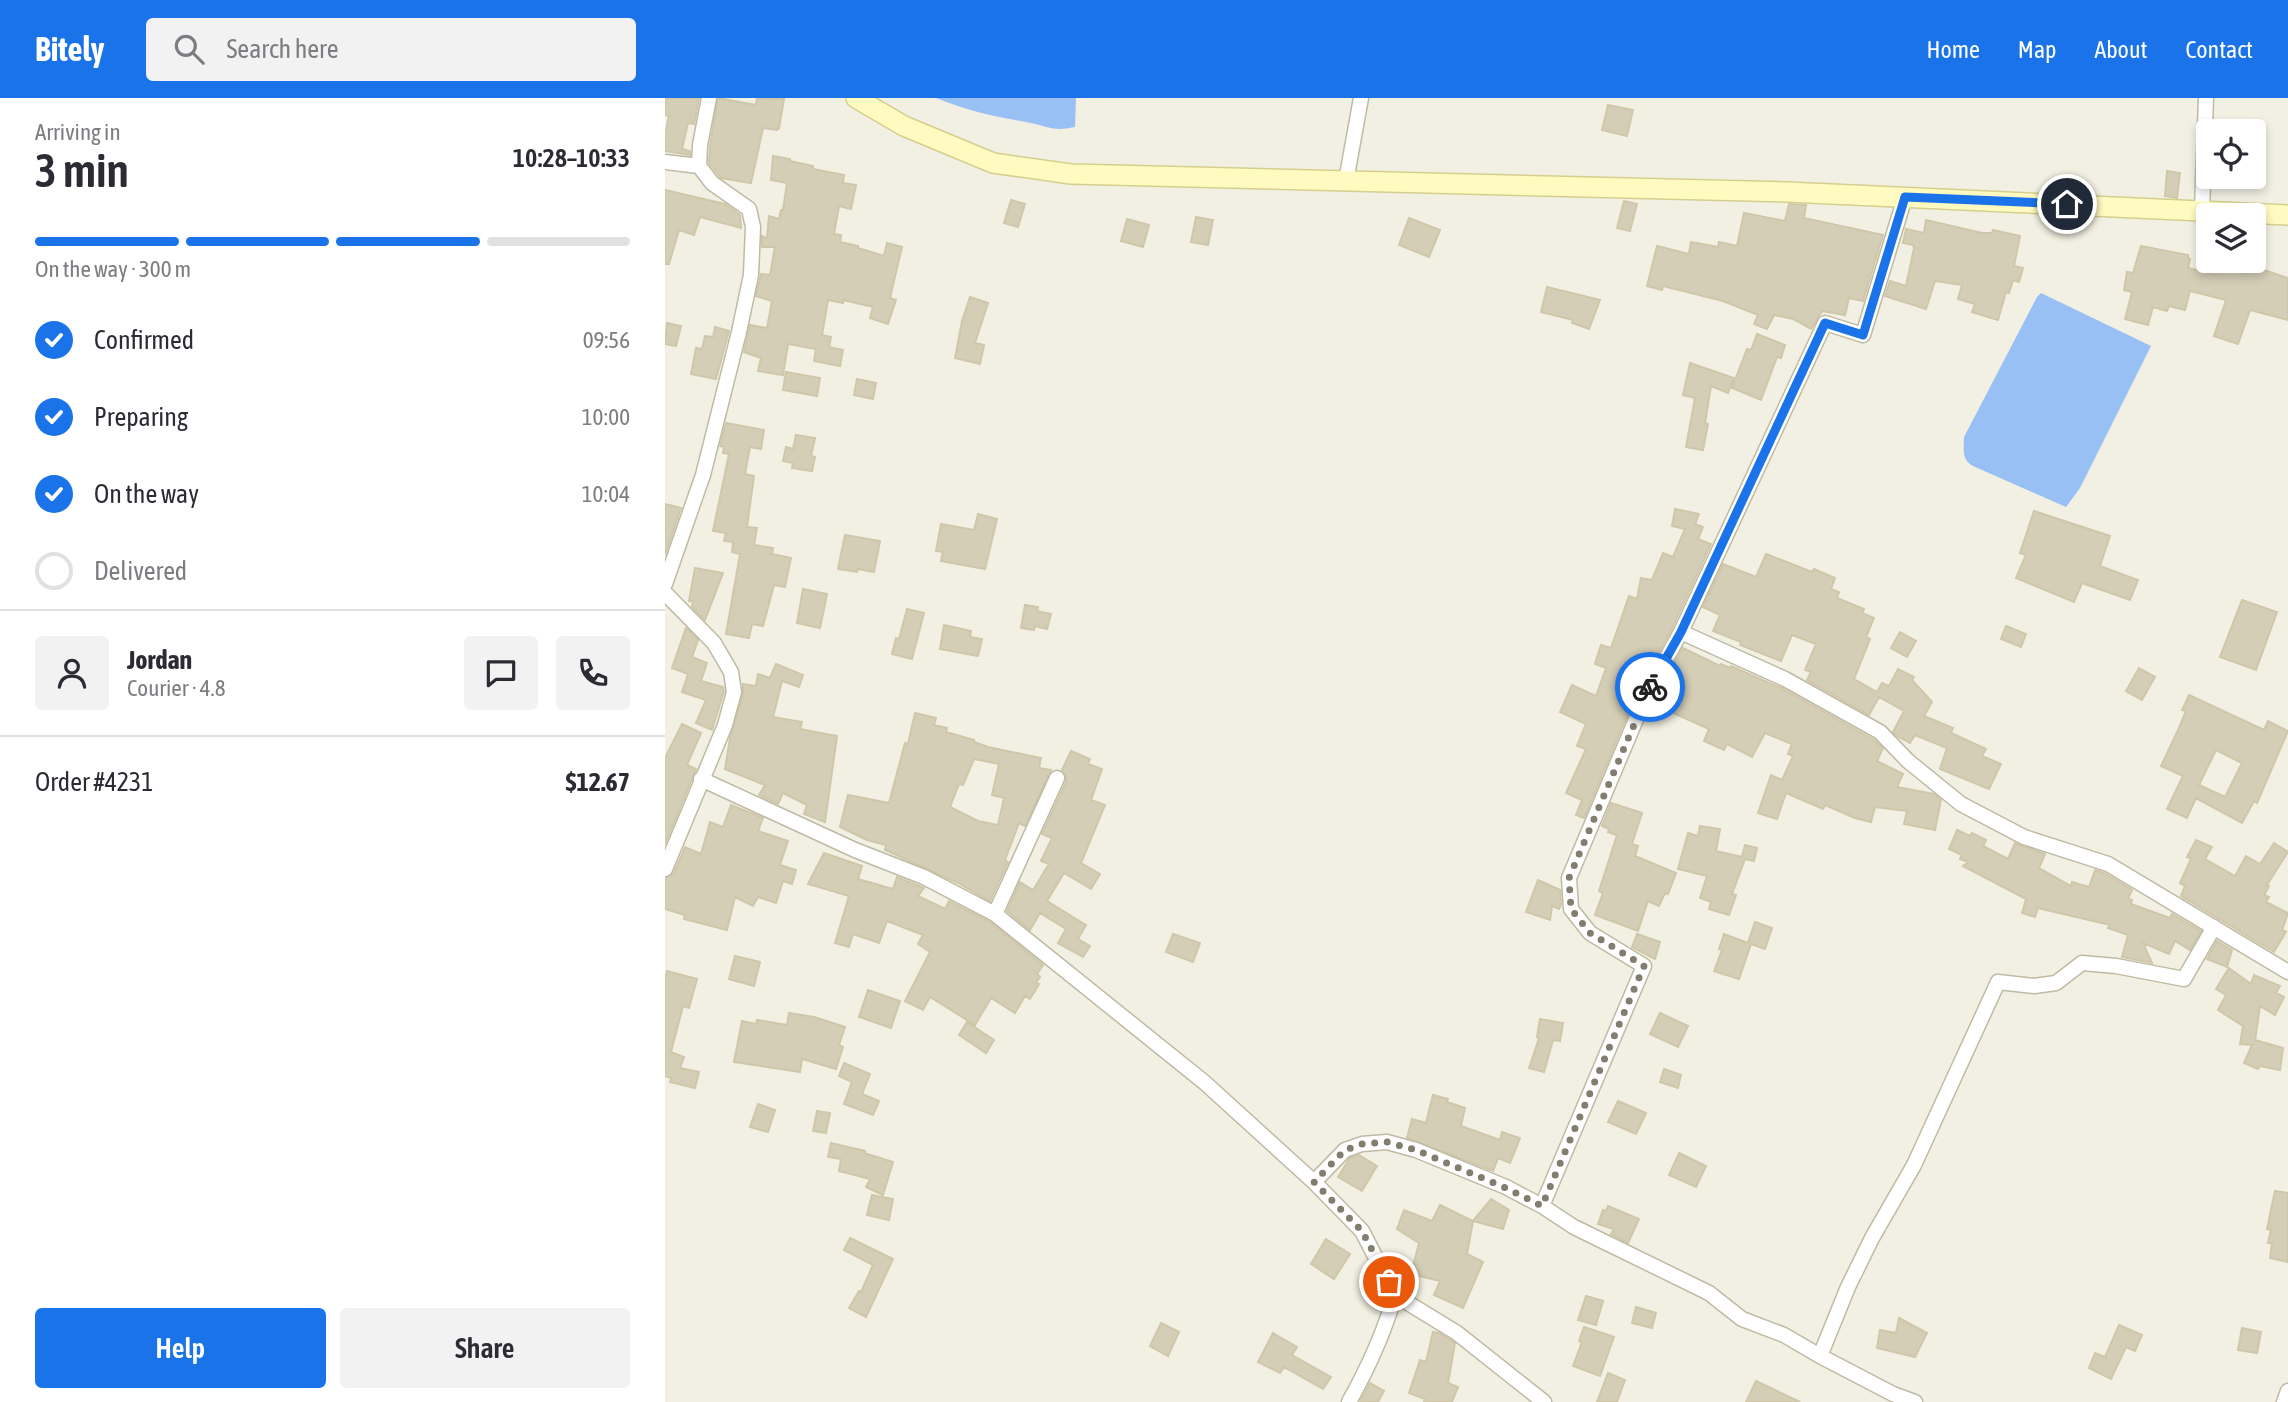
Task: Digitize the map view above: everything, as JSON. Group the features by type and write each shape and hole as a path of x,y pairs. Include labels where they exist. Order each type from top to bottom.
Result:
{"street":[{"path":"665,584 703,475 751,275 753,227 749,209 712,183 699,166 709,98"},
{"path":"856,98 904,126 993,163 1071,174 1787,192 2196,210"},
{"path":"1346,181 1361,98"},
{"path":"2202,203 2206,98"},
{"path":"665,162 699,166"},
{"path":"1542,1206 1644,966 1590,933 1571,909 1569,878 1648,691 1681,632 1825,323 1863,335 1905,197"},
{"path":"2266,214 2288,215"},
{"path":"665,593 714,643 730,672 734,692 725,725 665,869"},
{"path":"1681,632 1785,679 1880,732 1908,761 1961,804 2024,837 2108,864 2288,972"},
{"path":"995,914 1057,778"},
{"path":"701,779 855,850 924,877 995,914 1204,1082 1314,1182 1362,1231 1395,1295 1457,1333 1544,1402"},
{"path":"1819,1356 1848,1287 1872,1238 1914,1165 1998,982 2034,986 2056,983 2082,963 2116,966 2184,979 2214,926"},
{"path":"1314,1182 1345,1150 1362,1144 1387,1142 1416,1150 1542,1206 1574,1227 1709,1293 1742,1319 1784,1335 1893,1394 1915,1402"},
{"path":"1349,1402 1387,1323 1395,1295"},
{"path":"2284,1402 2288,1391"}],"water":[{"path":"936,98 1076,98 1075,127 1050,128 980,113"},
{"path":"2041,293 2151,346 2080,488 2066,507 1973,466 1964,453 1964,437"}],"building":[{"path":"665,98 699,98 694,124 688,123 682,149 690,151 690,155 665,151 669,116 665,115"},
{"path":"718,98 756,105 757,98 784,99 779,128 763,128 751,183 721,178 709,163"},
{"path":"1608,105 1633,110 1627,136 1602,130"},
{"path":"773,156 813,166 813,169 844,175 843,183 856,185 851,209 839,206 834,234 841,235 840,242 884,256 887,243 902,247 890,298 896,300 888,324 870,318 873,307 843,300 843,303 828,300 822,335 831,337 829,347 843,350 840,366 814,361 816,349 788,344 783,375 758,371 761,358 744,352 750,325 767,328 772,301 756,296 761,274 770,275 775,247 762,247 762,236 767,238 769,216 779,219 787,183 771,180"},
{"path":"2167,171 2180,173 2177,198 2165,196"},
{"path":"665,190 725,204 740,215 741,228 700,217 694,235 679,230 669,264 665,264"},
{"path":"1011,200 1025,204 1018,227 1004,223"},
{"path":"1624,201 1637,204 1630,231 1617,228"},
{"path":"1789,204 1806,205 1804,218 1883,235 1863,301 1849,298 1845,315 1822,311 1811,329 1793,319 1774,315 1767,329 1754,324 1758,315 1723,301 1663,286 1662,290 1647,286 1657,246 1689,254 1691,242 1718,247 1719,242 1737,246 1744,213 1785,221"},
{"path":"1196,217 1213,220 1208,245 1191,242"},
{"path":"1409,218 1440,230 1429,257 1399,245"},
{"path":"1127,219 1149,225 1143,247 1121,241"},
{"path":"1926,220 1982,233 1992,233 1993,230 2020,236 2014,266 2023,268 2019,282 2013,280 2009,293 2006,292 1998,320 1972,312 1975,304 1958,299 1962,285 1935,281 1926,309 1885,296 1890,281 1906,286 1914,248 1913,245 1903,243 1906,229 1924,233"},
{"path":"2141,246 2188,255 2188,268 2196,270 2196,273 2216,275 2266,273 2266,271 2288,278 2288,320 2250,310 2238,344 2214,336 2226,300 2190,291 2185,310 2169,306 2167,311 2153,307 2148,325 2125,319 2132,292 2124,290 2127,272 2133,273"},
{"path":"1547,287 1600,300 1589,329 1572,323 1573,320 1541,312"},
{"path":"970,297 988,303 975,343 984,345 980,364 955,358"},
{"path":"667,323 681,326 676,346 665,344"},
{"path":"715,327 729,331 716,379 691,374 696,348 702,349 705,336 713,337"},
{"path":"1757,334 1785,345 1781,358 1777,357 1761,400 1732,388 1747,349 1751,350"},
{"path":"1690,363 1734,378 1728,393 1711,386 1703,450 1686,447 1695,398 1683,395"},
{"path":"786,372 820,378 817,396 783,390"},
{"path":"857,379 876,383 873,399 854,395"},
{"path":"726,423 764,430 761,449 750,447 745,474 754,476 747,527 757,528 754,545 773,548 772,554 791,558 785,587 774,585 763,626 752,624 749,638 726,634 740,554 732,552 733,542 724,541 726,533 713,531 729,454 723,453 724,447 720,446"},
{"path":"796,435 815,438 811,456 815,457 812,471 792,468 793,463 783,461 786,447 793,449"},
{"path":"665,504 681,508 665,555"},
{"path":"1675,509 1699,514 1695,524 1703,527 1698,539 1711,544 1672,628 1639,687 1584,818 1576,815 1582,800 1566,793 1586,749 1577,746 1586,724 1560,712 1572,685 1596,696 1606,668 1595,664 1601,645 1611,648 1629,596 1637,599 1641,578 1652,580 1663,553 1673,557 1685,529 1672,526"},
{"path":"2034,511 2110,536 2100,566 2138,580 2130,600 2082,583 2074,602 2016,578 2026,555 2020,553"},
{"path":"978,514 997,519 985,569 941,561 943,552 936,551 941,524 974,530"},
{"path":"845,535 880,541 874,572 838,569"},
{"path":"1766,554 1835,578 1831,589 1839,592 1837,598 1864,609 1862,613 1874,618 1866,637 1870,639 1854,679 1877,692 1882,683 1889,686 1898,669 1914,677 1912,680 1932,702 1924,716 1953,728 1951,733 1986,749 1982,756 2001,764 1989,789 1940,769 1947,748 1915,735 1910,743 1897,736 1893,732 1904,711 1879,697 1869,715 1807,680 1811,672 1805,670 1816,644 1792,635 1781,661 1713,631 1720,615 1703,607 1723,564 1756,577"},
{"path":"695,568 723,573 705,620 692,607 693,601 689,601"},
{"path":"803,589 827,594 820,628 797,623"},
{"path":"2242,600 2277,612 2256,670 2220,657"},
{"path":"1025,605 1038,607 1037,611 1051,614 1047,629 1035,626 1034,630 1021,628"},
{"path":"907,609 924,613 912,659 892,654"},
{"path":"944,625 971,631 970,637 982,639 978,656 940,649"},
{"path":"2006,626 2026,634 2021,647 2001,639"},
{"path":"686,628 698,640 692,657 707,663 701,681 723,687 712,730 696,723 706,700 682,692 688,674 672,668"},
{"path":"1900,632 1916,641 1907,657 1891,648"},
{"path":"1683,648 1720,666 1731,666 1781,688 1874,740 1883,748 1877,761 1903,774 1897,787 1934,794 1941,800 1935,830 1904,824 1907,811 1875,807 1871,822 1825,805 1823,809 1786,793 1777,819 1758,813 1771,775 1782,780 1793,756 1788,754 1792,744 1765,733 1752,757 1727,744 1724,750 1704,741 1709,729 1654,701"},
{"path":"776,664 803,675 799,687 782,681 773,717 802,722 800,729 837,736 825,822 804,814 807,805 783,793 778,804 759,795 765,785 725,769 730,738 743,695 743,684 756,686 758,674 770,678"},
{"path":"2139,668 2155,677 2142,700 2126,691"},
{"path":"2189,695 2264,730 2268,721 2288,731 2257,803 2254,801 2242,823 2196,798 2187,818 2167,809 2183,776 2161,766 2186,711 2182,710","holes":["2216,750 2242,763 2225,797 2199,785"]},
{"path":"915,713 936,718 934,725 947,728 946,732 988,747 1041,758 1039,768 1051,770 1025,826 1019,823 1005,860 1008,862 990,901 958,883 885,850 886,845 867,840 840,827 848,795 889,803 905,743 908,744","holes":["974,759 999,764 992,795 1004,798 998,825 978,821 950,807 959,784 963,785"]},
{"path":"682,724 701,733 687,765 696,769 665,844 665,758"},
{"path":"1071,751 1090,759 1088,764 1102,769 1091,800 1105,805 1081,863 1100,874 1091,889 1064,873 1047,901 1086,925 1078,939 1090,946 1083,957 1058,943 1066,929 1040,913 1030,930 1007,911 1020,882 1033,890 1049,864 1041,861 1052,838 1042,834 1066,782 1062,770"},
{"path":"1611,803 1642,813 1632,844 1638,846 1635,856 1676,873 1668,894 1665,893 1659,906 1648,901 1638,931 1595,915 1603,893 1599,891 1617,835 1602,826"},
{"path":"731,805 763,818 758,831 788,841 780,865 796,870 792,884 783,881 776,903 758,897 753,906 735,897 727,930 684,919 685,915 665,909 665,878 674,873 685,847 701,854 710,822 723,827"},
{"path":"1700,826 1720,829 1716,851 1742,857 1745,845 1757,848 1754,861 1745,859 1732,894 1736,895 1729,915 1709,909 1711,902 1700,898 1707,876 1678,869 1688,833 1698,836"},
{"path":"1957,830 1986,840 1983,846 2008,859 2015,843 2045,854 2039,868 2071,886 2072,882 2089,887 2095,870 2104,873 2132,890 2128,899 2132,900 2131,904 2170,918 2172,914 2201,931 2190,950 2175,941 2169,954 2143,943 2152,963 2122,957 2128,935 2108,928 2110,925 2038,908 2035,917 2022,913 2026,899 1963,866 1968,862 1960,859 1962,855 1949,849"},
{"path":"2196,840 2212,847 2205,859 2235,876 2246,856 2260,864 2274,843 2288,852 2267,885 2269,886 2264,895 2269,897 2266,902 2288,913 2282,930 2286,932 2274,952 2181,896 2185,886 2180,883 2191,859 2187,857"},
{"path":"824,853 862,866 858,879 893,889 897,877 924,888 918,896 945,909 949,901 990,922 1043,965 1037,974 1040,977 1036,983 1039,984 1030,999 1025,996 1015,1013 991,998 975,1025 930,997 923,1010 905,1001 930,952 918,944 923,935 887,921 879,943 853,934 849,947 835,943 849,896 808,884"},
{"path":"1538,880 1560,890 1561,904 1559,909 1552,906 1550,920 1526,912"},
{"path":"1755,922 1772,928 1765,949 1751,944 1739,979 1714,971 1722,950 1719,949 1724,934 1748,943"},
{"path":"1173,934 1200,943 1193,962 1166,952"},
{"path":"1637,934 1660,942 1655,959 1632,947"},
{"path":"2217,941 2232,950 2227,967 2207,959"},
{"path":"735,956 760,962 754,986 729,979"},
{"path":"2229,968 2251,984 2254,975 2280,986 2276,993 2284,997 2275,1015 2260,1006 2255,1040 2283,1048 2280,1070 2260,1066 2258,1069 2244,1063 2252,1045 2240,1044 2243,1026 2218,1010 2226,995 2216,989"},
{"path":"667,971 697,979 689,1008 683,1006 671,1052 684,1057 680,1068 699,1072 695,1088 670,1082 671,1078 665,1076"},
{"path":"868,990 900,1001 891,1028 859,1017"},
{"path":"789,1013 814,1017 845,1027 839,1045 843,1047 836,1069 802,1059 800,1072 734,1062 742,1021 756,1024 757,1020 787,1025"},
{"path":"1660,1013 1688,1026 1678,1047 1650,1034"},
{"path":"1540,1019 1563,1023 1560,1041 1553,1040 1544,1072 1529,1068 1539,1038"},
{"path":"967,1022 994,1040 986,1053 959,1035"},
{"path":"844,1063 870,1074 862,1094 879,1101 873,1115 844,1104 852,1082 839,1076"},
{"path":"1664,1069 1681,1075 1678,1088 1660,1082"},
{"path":"1433,1095 1465,1108 1461,1126 1500,1140 1502,1132 1520,1138 1510,1163 1498,1158 1493,1171 1407,1138 1412,1119 1426,1123"},
{"path":"1618,1101 1646,1113 1636,1134 1608,1122"},
{"path":"758,1104 775,1110 768,1132 750,1127"},
{"path":"817,1111 830,1113 826,1133 813,1131"},
{"path":"831,1143 865,1151 864,1153 893,1162 883,1195 866,1187 870,1179 839,1171 841,1159 828,1157"},
{"path":"1679,1153 1706,1166 1696,1187 1669,1175"},
{"path":"1359,1155 1377,1166 1362,1191 1338,1177 1350,1158"},
{"path":"2275,1191 2288,1193 2288,1262 2270,1258 2272,1243 2268,1243 2271,1230 2267,1229"},
{"path":"872,1195 893,1199 889,1220 867,1215"},
{"path":"1491,1199 1509,1210 1503,1229 1473,1221"},
{"path":"1440,1205 1473,1221 1467,1254 1483,1262 1463,1308 1434,1295 1440,1281 1411,1274 1419,1243 1397,1229 1404,1210 1432,1221"},
{"path":"1608,1206 1639,1219 1628,1243 1611,1234 1614,1229 1598,1224 1603,1210 1606,1211"},
{"path":"850,1238 893,1259 866,1317 849,1308 859,1291 861,1292 873,1265 844,1250"},
{"path":"1326,1239 1350,1254 1334,1279 1311,1264"},
{"path":"1586,1296 1603,1301 1596,1325 1578,1320"},
{"path":"1636,1307 1656,1313 1652,1328 1632,1323"},
{"path":"1899,1318 1927,1333 1915,1357 1877,1348 1880,1330 1896,1333"},
{"path":"1161,1323 1179,1332 1168,1356 1150,1346"},
{"path":"2119,1325 2142,1335 2135,1351 2126,1347 2111,1379 2089,1368 2095,1353 2105,1357"},
{"path":"1584,1327 1614,1337 1600,1376 1573,1366 1582,1342 1579,1341"},
{"path":"2242,1328 2261,1332 2257,1353 2238,1350"},
{"path":"1433,1332 1455,1343 1448,1383 1458,1387 1452,1402 1424,1402 1425,1399 1409,1393 1420,1360 1426,1362"},
{"path":"1273,1333 1297,1347 1292,1355 1331,1377 1323,1389 1284,1367 1280,1373 1258,1362"},
{"path":"1608,1373 1625,1380 1617,1402 1597,1402"},
{"path":"1756,1381 1800,1402 1746,1402"},
{"path":"1370,1383 1384,1391 1378,1402 1360,1402"}],"way so far":[{"path":"1389,1282 1362,1231 1314,1182 1345,1150 1362,1144 1387,1142 1416,1150 1542,1206 1644,966 1590,933 1571,909 1569,878 1650,687"}],"route":[{"path":"1650,687 1681,632 1825,323 1863,335 1905,197 2067,204"}]}
